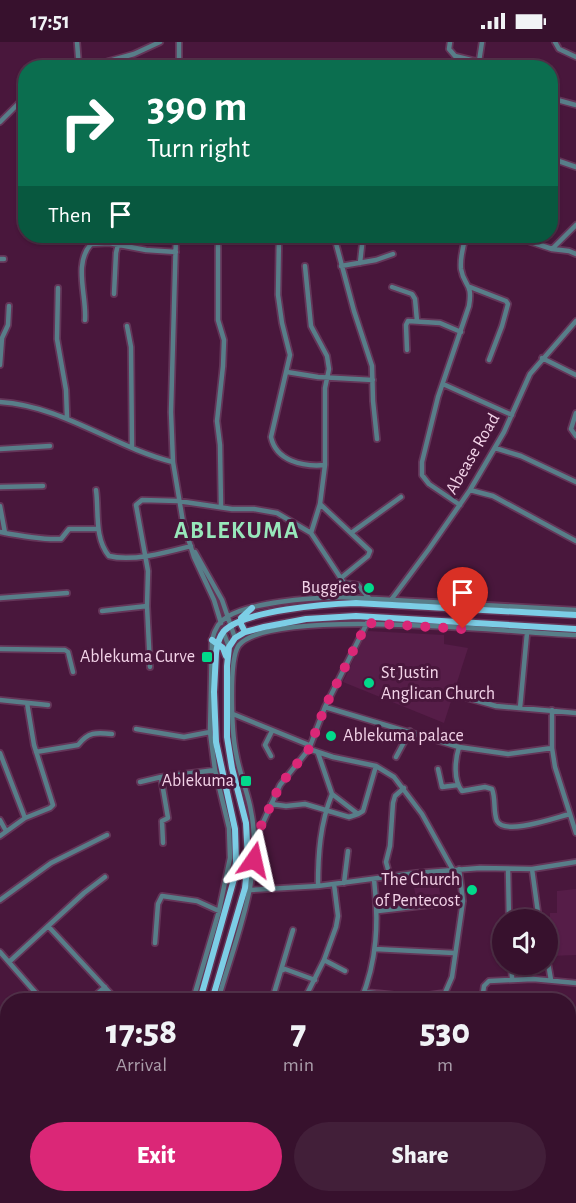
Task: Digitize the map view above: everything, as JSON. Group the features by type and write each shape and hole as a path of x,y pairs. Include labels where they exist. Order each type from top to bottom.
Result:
{"main road":[{"path":"202,993 234,879 236,843 227,806 215,723 215,642 224,632 241,621 331,600 576,615"},
{"path":"245,632 241,621 252,608"},
{"path":"227,666 229,647 235,638 245,632 311,621 379,616 574,632"},
{"path":"214,993 228,939 244,902 248,836 244,808 232,768 225,651 215,642"}],"street":[{"path":"77,42 78,60"},
{"path":"113,60 134,54 160,42"},
{"path":"179,42 179,60"},
{"path":"450,42 449,49 452,54 466,60"},
{"path":"479,60 482,42"},
{"path":"555,42 559,49 576,57"},
{"path":"558,100 576,105"},
{"path":"0,122 18,104"},
{"path":"558,161 576,167"},
{"path":"552,249 576,225"},
{"path":"85,320 86,309 82,280 84,255 91,244 109,243 176,252"},
{"path":"114,294 119,243"},
{"path":"176,243 171,412 173,462 178,501 194,557 214,600 229,647"},
{"path":"218,243 218,320 224,340 217,421 220,445 220,506"},
{"path":"279,243 278,295 290,362 270,431 272,443 282,457 315,466 325,465"},
{"path":"336,243 354,311 370,358 377,439"},
{"path":"360,263 362,243"},
{"path":"460,505 424,480 421,469 432,419 469,306 470,287 461,267 464,243"},
{"path":"534,243 576,254"},
{"path":"341,266 393,254"},
{"path":"305,266 311,326 328,361 329,369 326,377 325,465 320,504 311,533"},
{"path":"392,287 412,294 415,299 417,321"},
{"path":"470,287 508,303 489,360"},
{"path":"58,288 57,339 66,390 67,417"},
{"path":"0,365 2,338 8,325 9,306"},
{"name":"Abease Road","path":"390,600 470,490 512,416 526,380 542,358 576,321"},
{"path":"407,350 406,322 443,324 461,332"},
{"path":"127,326 131,347 132,447"},
{"path":"542,358 576,375"},
{"path":"287,372 373,380"},
{"path":"443,384 512,416"},
{"path":"0,402 35,407 67,417 132,447 173,462"},
{"path":"576,413 571,429 576,436"},
{"path":"0,449 50,446"},
{"path":"495,448 521,456 576,482"},
{"path":"0,487 43,486"},
{"path":"96,490 98,529 109,556 144,555 192,548"},
{"path":"470,490 498,498 576,541"},
{"path":"351,532 401,497"},
{"path":"150,667 148,571 137,503 150,499 178,501 232,509 260,509 277,513 311,533 342,581 347,597"},
{"path":"320,504 368,548 370,554 342,581"},
{"path":"0,506 2,532 33,538 62,539 69,529 98,529"},
{"path":"192,548 222,600 235,638"},
{"path":"342,581 362,587 369,598"},
{"path":"0,598 67,593"},
{"path":"195,993 219,911 230,858 227,806 214,770 210,732 214,632 220,623 228,616 252,608 347,597 576,610"},
{"path":"102,611 147,606"},
{"path":"220,993 244,902 250,890 255,839 250,805 231,737 233,658 237,647 245,640 261,634 311,621 526,633 574,632"},
{"path":"255,839 280,785 309,747 325,707 367,623"},
{"path":"520,708 526,633"},
{"path":"0,649 65,650 73,672"},
{"path":"467,698 496,706 576,713"},
{"path":"0,700 48,705"},
{"path":"0,836 25,818 53,805 36,752 27,704"},
{"path":"325,707 355,714 386,726 410,731 459,747 508,754 552,748"},
{"path":"552,710 552,748 557,779 576,833"},
{"path":"233,714 318,753 376,766 394,777 404,788 456,869 463,901 452,977 445,993"},
{"path":"136,729 184,737 210,732"},
{"path":"271,756 265,745 272,731"},
{"path":"396,757 410,731"},
{"path":"36,752 78,745 87,734 95,732 112,734"},
{"path":"459,747 456,762 458,785 462,791 485,787 492,789 497,820 502,826 529,825 570,814"},
{"path":"0,753 25,818"},
{"path":"318,753 332,794 358,814"},
{"path":"272,804 286,806 305,804 349,817 358,814 363,811 376,766"},
{"path":"438,769 442,787 458,785"},
{"path":"140,782 214,770"},
{"path":"161,777 168,818 162,821 163,843"},
{"path":"390,877 386,862 390,846 393,803 395,796 404,788"},
{"path":"318,886 320,838 332,794"},
{"path":"0,820 6,831"},
{"path":"0,900 51,862 107,835"},
{"path":"344,883 348,851"},
{"path":"250,890 318,886 456,869 532,869 576,862"},
{"path":"508,869 509,909"},
{"path":"532,869 537,909"},
{"path":"9,962 89,888 105,877"},
{"path":"374,879 378,911 375,949 370,977 364,992 374,993"},
{"path":"308,993 324,960 338,921 334,884"},
{"path":"155,943 158,904 162,896 197,901 219,911"},
{"path":"378,911 463,901"},
{"path":"48,926 110,993"},
{"path":"274,993 293,930"},
{"path":"375,949 454,952"},
{"path":"0,952 36,993"},
{"path":"324,960 345,971"},
{"path":"282,970 285,969 315,980"},
{"path":"550,975 551,980"},
{"path":"484,993 486,982 512,978 576,983"},
{"path":"98,993 105,987"}],"shaded area":[{"path":"367,631 444,635 444,644 468,648 444,723 343,682"},
{"path":"437,878 442,903 418,906 412,879"},
{"path":"576,889 576,955 558,956 557,891"}],"place":[{"name":"Buggies","path":"369,588"},
{"name":"Ablekuma Curve","path":"207,657"},
{"name":"St Justin Anglican Church","path":"369,683"},
{"name":"Ablekuma palace","path":"331,736"},
{"name":"Ablekuma","path":"246,781"},
{"name":"The Church of Pentecost","path":"472,890"}],"district":[{"name":"ABLEKUMA","path":"237,531"}],"route":[{"path":"254,860 255,839 280,785 309,749 325,707 367,623 463,629"}]}
